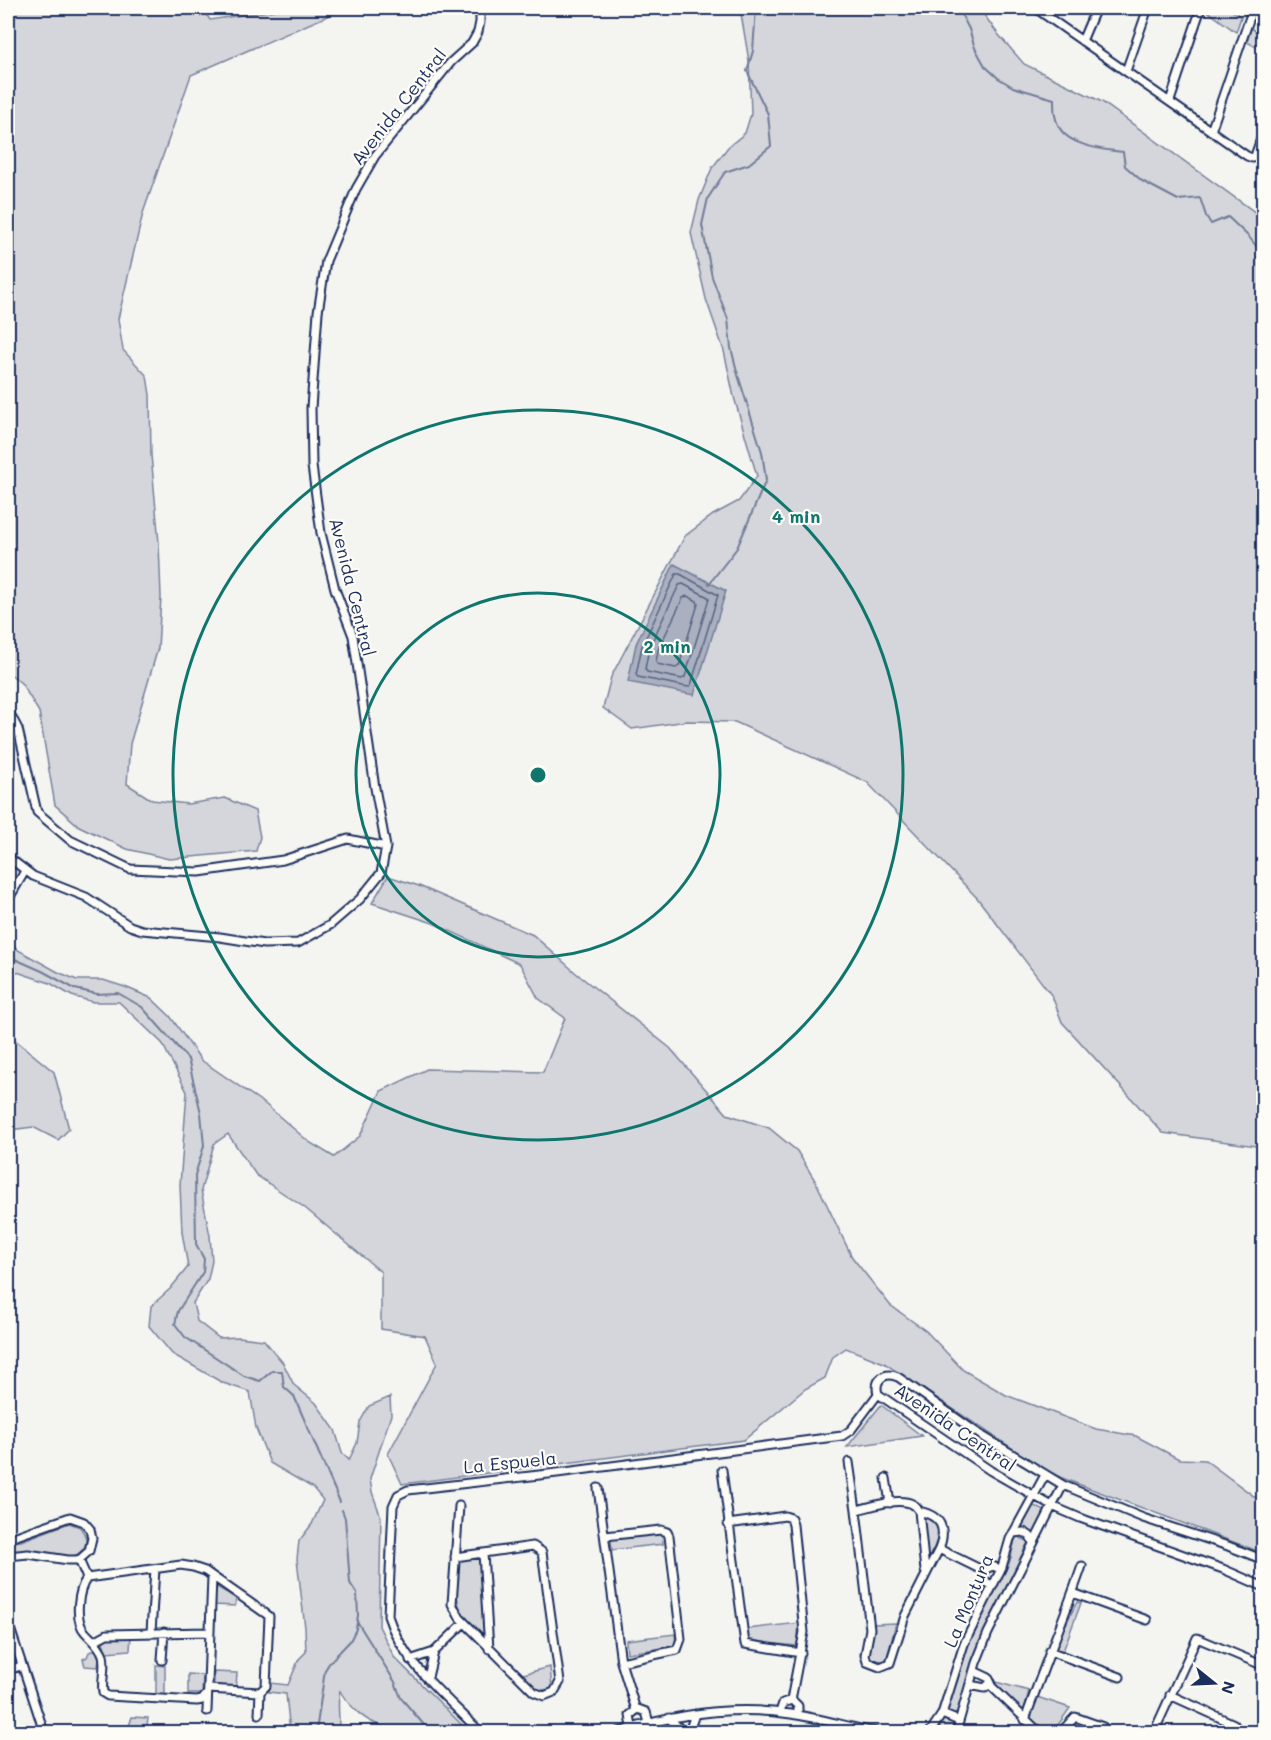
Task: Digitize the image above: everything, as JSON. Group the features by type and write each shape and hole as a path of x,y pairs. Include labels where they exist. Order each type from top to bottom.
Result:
{"street":[{"name":"Avenida Central","path":"8,857 33,876 86,897 130,926 142,930 220,937 264,944 298,943 330,925 360,899 381,873 386,847 353,636 335,588 321,533 312,466 311,408 318,312 326,261 356,189 375,156 451,62 472,43 478,32 480,8"},
{"path":"1035,8 1045,11 1082,41 1247,156 1252,158 1255,156 1263,130"},
{"path":"1082,41 1096,8"},
{"path":"1126,71 1148,8"},
{"path":"1170,102 1201,8"},
{"path":"1211,131 1253,8"},
{"path":"8,710 18,729 37,812 70,840 130,868 199,872 283,860 348,839 386,847"},
{"path":"8,900 25,871"},
{"name":"Avenida Central","path":"1263,1560 1143,1518 1063,1485 979,1434 895,1375 885,1375 876,1387 878,1394 971,1458 1052,1506 1223,1569 1263,1587"},
{"name":"La Espuela","path":"480,1732 410,1660 388,1616 395,1498 404,1491 842,1436 851,1430 878,1394"},
{"path":"849,1462 870,1629 865,1655 867,1662 880,1667 890,1663 905,1616 939,1549 943,1534 941,1524 932,1516 919,1511"},
{"path":"722,1470 745,1644 801,1653"},
{"name":"La Montura","path":"930,1732 942,1714 964,1644 1001,1569 1013,1533 1045,1475"},
{"path":"886,1478 890,1503"},
{"name":"La Montura","path":"956,1732 988,1633 1063,1485"},
{"path":"598,1488 621,1662 636,1710"},
{"path":"856,1510 904,1501 917,1507 926,1572"},
{"path":"455,1557 532,1546 542,1552 560,1682 551,1694 544,1696 537,1694 464,1623 452,1604 455,1557 459,1506"},
{"path":"728,1524 785,1516 791,1518 804,1632 791,1700"},
{"path":"8,1539 65,1517 75,1517 87,1525 92,1538 89,1551 79,1560 28,1554 8,1556"},
{"path":"605,1536 661,1530 667,1532 669,1536 680,1646 677,1650 621,1662"},
{"path":"1013,1533 1024,1532 1030,1536 1033,1543"},
{"path":"939,1549 984,1571"},
{"path":"483,1553 489,1649"},
{"path":"79,1560 87,1578 80,1593 80,1620 84,1631 94,1641 103,1658 103,1693 108,1696 197,1701 202,1700 208,1691"},
{"path":"87,1578 187,1565 212,1577 269,1616 267,1686 260,1692 208,1691"},
{"path":"993,1586 983,1580 984,1571 988,1566 1001,1569"},
{"path":"1025,1720 1082,1566"},
{"path":"151,1632 155,1569"},
{"path":"207,1711 212,1577"},
{"path":"1073,1593 1147,1620"},
{"path":"8,1622 44,1732"},
{"path":"410,1660 434,1652 464,1623"},
{"path":"162,1660 164,1632"},
{"path":"94,1641 106,1634 209,1632"},
{"path":"1154,1732 1197,1638 1263,1666"},
{"path":"1049,1651 1120,1677"},
{"path":"428,1677 434,1652"},
{"path":"8,1670 21,1666"},
{"path":"974,1671 988,1678 990,1685 1039,1732"},
{"path":"970,1685 984,1688 990,1685"},
{"path":"259,1714 260,1692"},
{"path":"1170,1695 1234,1724"},
{"path":"780,1712 783,1703 791,1700"},
{"path":"791,1700 798,1704 798,1715"},
{"path":"632,1728 630,1715 636,1710 641,1709 646,1712 649,1723"},
{"path":"620,1732 669,1718 741,1710 780,1712 876,1732"},
{"path":"688,1732 695,1714"},
{"path":"942,1714 959,1721"},
{"path":"1061,1732 1075,1717 1103,1727"},
{"path":"669,1718 683,1732"}],"shaded area":[{"path":"8,8 202,8 210,20 288,8 346,8 191,75 143,213 118,319 123,350 147,376 150,395 151,455 161,597 158,648 130,744 127,784 152,800 188,804 225,798 255,811 260,837 256,851 169,859 127,849 79,826 55,805 39,712 22,684 8,672 8,122 11,94"},
{"path":"740,8 979,8 1024,64 1102,102 1263,218 1263,1147 1163,1133 1062,1022 1052,996 978,899 867,782 735,722 687,721 632,729 603,708 611,677 685,536 713,515 739,501 757,476 734,397 724,351 706,299 691,233 699,200 712,168 728,147 745,133 751,114 749,61"},
{"path":"1207,8 1228,8 1241,17 1236,32 1206,10"},
{"path":"1251,28 1263,36 1263,51 1247,42"},
{"path":"388,876 419,886 533,935 576,973 670,1048 727,1114 769,1128 797,1151 816,1182 852,1257 890,1305 926,1331 963,1370 1006,1395 1096,1429 1136,1436 1179,1459 1205,1460 1263,1503 1263,1553 1043,1469 884,1363 846,1348 833,1357 825,1378 805,1389 744,1440 402,1484 388,1454 437,1363 425,1336 381,1329 381,1272 305,1208 256,1175 228,1134 214,1144 201,1190 210,1236 212,1261 208,1279 193,1303 197,1321 219,1338 239,1337 264,1340 283,1363 294,1385 316,1403 335,1430 342,1453 349,1460 357,1443 360,1422 369,1406 390,1397 391,1415 370,1479 381,1517 379,1626 394,1657 469,1732 391,1732 362,1715 349,1704 340,1691 338,1732 290,1732 286,1694 269,1692 270,1683 288,1685 299,1659 306,1652 297,1559 299,1541 312,1524 323,1500 313,1488 270,1463 256,1428 250,1392 223,1383 172,1354 149,1326 151,1306 170,1289 188,1267 182,1232 180,1185 187,1092 162,1043 119,1002 93,1002 72,996 50,983 8,969 8,939 18,950 77,980 103,980 151,998 170,1016 201,1060 265,1104 309,1142 334,1157 360,1136 381,1091 427,1069 543,1072 565,1018 538,998 520,964 433,923 372,903"},
{"path":"8,1034 54,1072 69,1129 58,1140 33,1127 10,1130 8,1133"},
{"path":"881,1405 922,1436 847,1447"},
{"path":"1032,1505 1045,1511 1034,1534 1026,1529 1019,1529"},
{"path":"922,1517 930,1520 938,1528 938,1538 930,1556 927,1557"},
{"path":"69,1523 80,1527 86,1538 83,1549 73,1556 33,1552 8,1553 8,1543 21,1541"},
{"path":"662,1534 663,1544 612,1550 611,1539"},
{"path":"1016,1535 1028,1542 980,1642 958,1715 946,1712 971,1637 1010,1561"},
{"path":"480,1556 484,1636 465,1617 457,1594 459,1558"},
{"path":"215,1586 236,1598 235,1606 214,1605"},
{"path":"1077,1602 1081,1603 1063,1651 1054,1648"},
{"path":"799,1623 797,1646 748,1641 747,1629"},
{"path":"896,1623 886,1662 869,1658 873,1624"},
{"path":"675,1634 676,1646 627,1653 626,1640"},
{"path":"131,1635 130,1650 106,1652 102,1638"},
{"path":"96,1650 99,1658 98,1667 85,1666 83,1659 89,1652"},
{"path":"156,1665 165,1666 165,1695 156,1695"},
{"path":"550,1667 552,1688 547,1690 534,1688 520,1675"},
{"path":"214,1672 237,1673 236,1687 214,1686"},
{"path":"188,1674 203,1675 202,1694 188,1694"},
{"path":"996,1682 1029,1691 1023,1714 995,1687"},
{"path":"1037,1697 1070,1708 1053,1732 1044,1732 1030,1719"},
{"path":"132,1717 148,1718 146,1732 127,1732"},
{"path":"943,1720 954,1723 952,1732 938,1732"}],"water":[{"path":"674,564 726,591 694,695 628,682 636,644"}],"waterway":[{"path":"709,584 737,548 766,480 762,452 731,348 728,319 712,277 702,225 708,198 725,172 749,164 771,146 768,114 747,71 753,51 756,8"},
{"path":"958,8 985,66 998,78 1013,87 1054,99 1056,120 1059,127 1071,139 1088,146 1123,152 1125,166 1142,181 1178,200 1200,198 1211,224 1228,217 1249,237 1264,256"},
{"path":"8,956 75,989 97,994 118,993 142,1007 188,1059 201,1113 204,1146 195,1175 196,1244 204,1259 203,1272 178,1311 175,1324 185,1337 244,1376 260,1381 272,1371 282,1371 284,1387 294,1396 340,1502"},
{"path":"316,1732 325,1670 350,1641 356,1629 358,1615 357,1594 350,1583 345,1518 342,1510"},
{"path":"358,1623 395,1682 401,1698 430,1732"}]}
